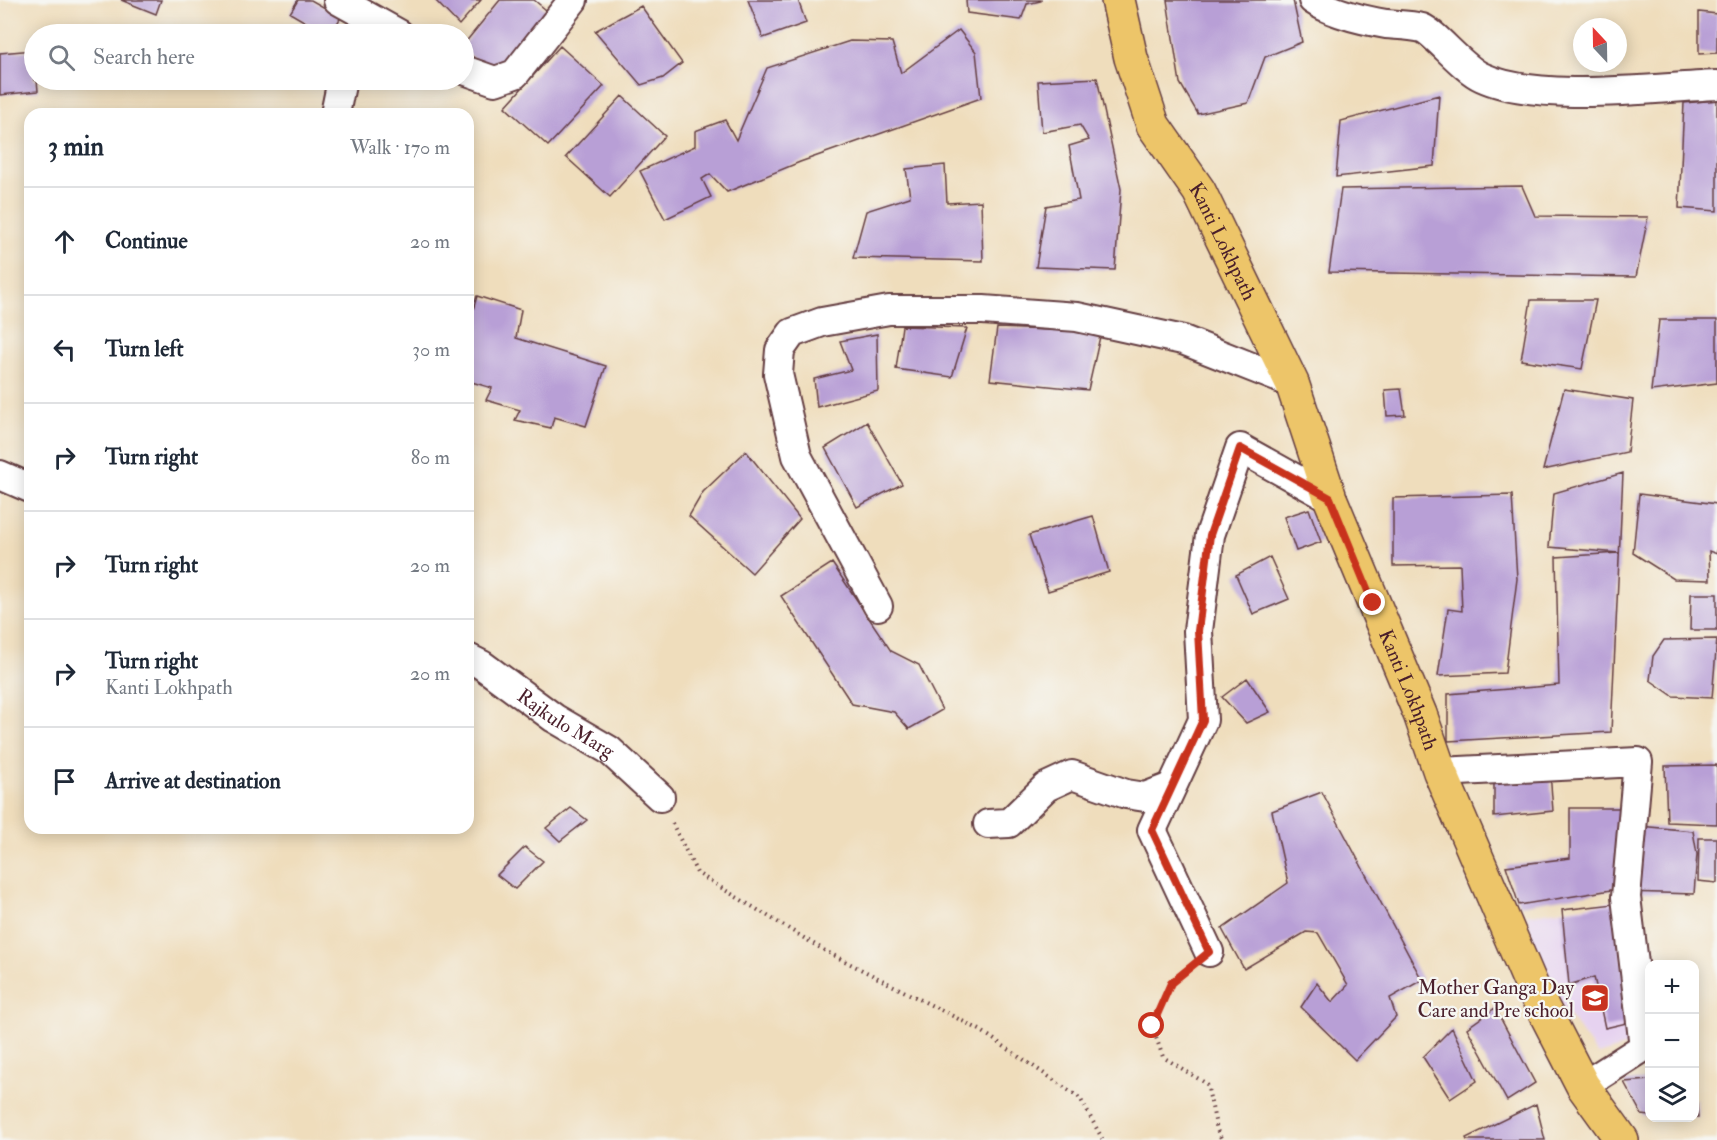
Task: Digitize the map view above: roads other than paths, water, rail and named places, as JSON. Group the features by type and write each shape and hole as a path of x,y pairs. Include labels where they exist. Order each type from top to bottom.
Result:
{"main road":[{"name":"Kanti Lokhpath","path":"1118,0 1131,58 1153,125 1199,191 1292,383 1330,498 1420,714 1440,772 1533,989 1583,1086 1622,1140"}],"street":[{"path":"474,74 495,81 514,74 573,0"},
{"path":"1313,0 1321,5 1372,22 1424,29 1452,56 1480,77 1522,90 1601,91 1717,85"},
{"path":"349,16 371,24"},
{"path":"335,108 340,90"},
{"path":"878,606 797,456 778,374 780,350 792,333 822,322 889,310 983,310 1077,317 1183,340 1292,383"},
{"path":"1209,952 1152,830 1203,720 1198,631 1210,535 1240,448 1330,498"},
{"path":"0,475 24,485"},
{"name":"Rajkulo Marg","path":"474,661 554,718 609,750 660,797"},
{"path":"1440,772 1638,762 1626,897 1644,1047 1583,1086"},
{"path":"987,824 1009,823 1046,787 1072,775 1126,794 1145,797 1171,787"}],"place":[{"name":"Mother Ganga Day Care and Pre school","path":"1595,998"}]}
